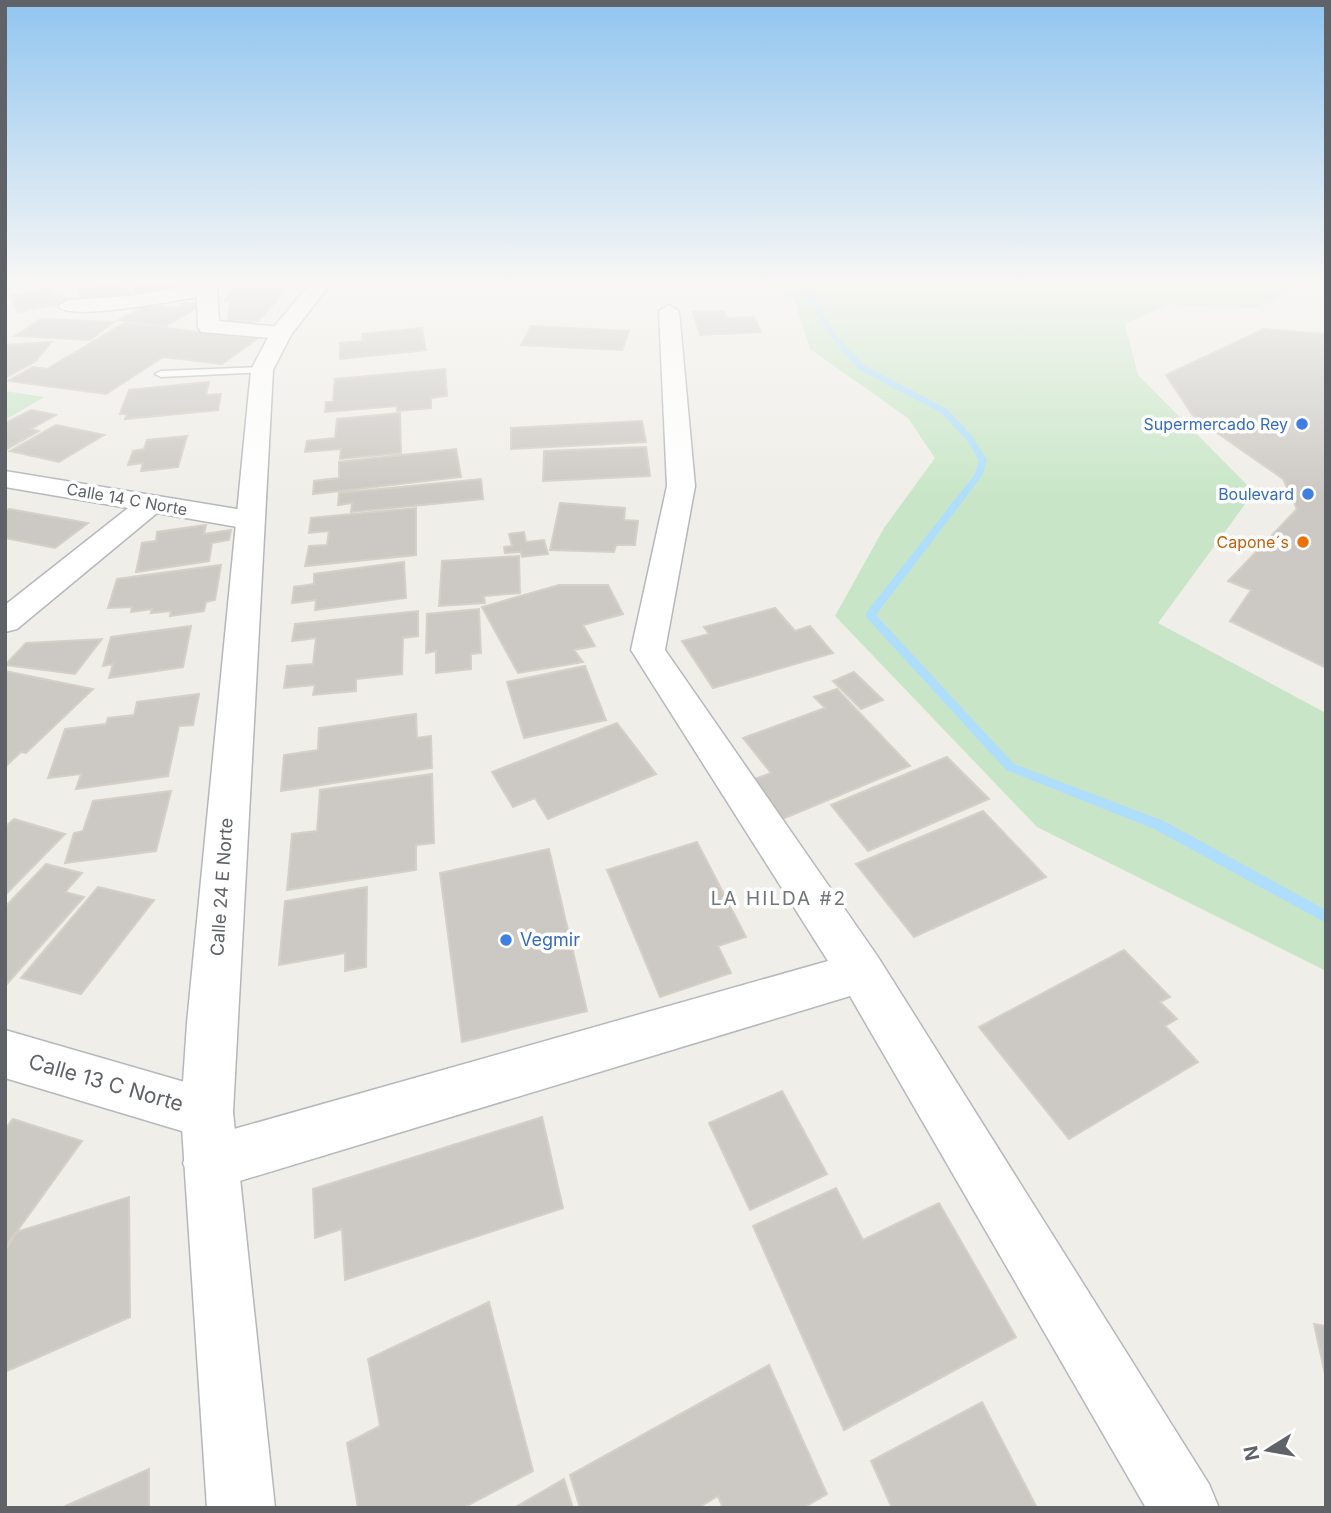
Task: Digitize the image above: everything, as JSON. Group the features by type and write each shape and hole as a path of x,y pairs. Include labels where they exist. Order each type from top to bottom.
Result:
{"street":[{"name":"Calle 24 E Norte","path":"241,1508 209,1138 250,520 262,370 270,355"},
{"path":"672,355 681,486 648,650 861,972 1185,1508"},
{"name":"Calle 14 C Norte","path":"5,479 250,520"},
{"path":"5,622 152,503"},
{"path":"209,1138 861,972"},
{"name":"Calle 13 C Norte","path":"5,1054 209,1138"}],"lane":[{"path":"161,374 262,370"}],"green space":[{"path":"818,355 1133,355 1138,375 1254,492 1158,623 1326,713 1326,971 1037,827 835,616 884,528 935,458 908,418"},
{"path":"5,391 44,397 5,420"}],"building":[{"path":"5,355 41,355 36,361 5,378"},
{"path":"71,355 235,355 222,364 163,357 106,394 8,381 33,367 47,369"},
{"path":"340,355 382,355 340,359"},
{"name":"Boulevard","path":"1209,355 1326,355 1326,668 1230,621 1251,590 1228,581 1297,509 1283,479 1193,416 1166,375"},
{"path":"445,369 447,396 431,398 431,408 397,411 397,406 325,412 326,402 333,402 335,379"},
{"path":"209,382 206,395 221,394 218,410 125,419 127,414 120,414 129,390"},
{"path":"31,410 56,415 31,429 39,431 5,450 5,423"},
{"path":"400,413 401,453 340,459 341,449 305,452 307,441 335,438 337,419"},
{"path":"642,421 646,442 511,449 511,428"},
{"path":"56,425 104,435 59,462 10,451"},
{"path":"187,436 178,467 141,471 143,463 128,465 133,451 144,449 147,440"},
{"path":"646,447 650,476 543,481 544,451"},
{"path":"456,449 461,477 313,494 314,481 339,478 339,462"},
{"path":"481,479 483,499 351,512 352,503 338,505 339,493"},
{"path":"560,503 625,508 624,520 638,521 635,545 616,545 614,552 550,550"},
{"path":"416,508 416,555 305,566 309,546 327,545 329,531 309,533 311,518"},
{"path":"9,509 88,523 55,548 5,538 5,511"},
{"path":"206,525 204,534 231,530 229,540 212,543 209,561 136,572 142,543 156,541 157,532"},
{"path":"524,532 526,542 544,540 548,554 522,557 521,552 505,553 504,547 512,546 509,534"},
{"path":"519,556 520,593 484,596 485,603 439,606 442,561"},
{"path":"404,562 406,598 315,610 316,600 292,603 294,587 314,584 314,574"},
{"path":"221,565 215,600 206,602 204,611 170,616 171,611 151,613 152,609 131,612 132,607 108,608 117,579"},
{"path":"559,585 608,585 623,614 583,625 595,646 574,650 583,662 518,673 482,607"},
{"path":"775,608 795,631 810,626 833,653 713,688 682,641 709,634 704,627"},
{"path":"479,609 481,653 471,654 471,669 436,673 436,651 426,653 427,614"},
{"path":"418,611 418,636 403,638 402,674 356,679 356,691 313,695 315,685 284,688 287,666 313,664 316,638 292,641 295,624"},
{"path":"191,626 183,667 109,678 113,664 103,666 111,637"},
{"path":"102,639 75,674 5,665 26,643"},
{"path":"585,666 606,720 524,738 507,682"},
{"path":"5,671 93,689 26,753 21,752 5,767"},
{"path":"854,672 883,700 861,709 833,681"},
{"path":"837,689 910,766 780,820 749,781 771,773 743,738 825,708 814,697"},
{"path":"199,694 193,725 179,726 168,776 76,789 81,774 48,778 65,729 106,724 108,718 134,715 137,702"},
{"path":"416,714 417,738 431,736 432,768 281,791 284,755 318,750 319,728"},
{"path":"617,723 656,774 548,819 535,798 513,807 492,772"},
{"path":"947,757 989,799 868,851 831,805"},
{"path":"432,774 434,843 416,845 416,870 287,890 292,834 317,831 320,790"},
{"path":"171,791 156,851 65,863 74,833 83,831 93,801"},
{"path":"983,811 1046,877 914,937 856,864"},
{"path":"14,819 65,834 5,895 5,827"},
{"path":"697,842 746,937 718,946 731,973 660,997 607,870"},
{"path":"549,849 587,1011 462,1042 440,873"},
{"path":"46,864 82,873 65,892 84,897 5,986 5,907"},
{"path":"98,887 154,900 81,994 21,978"},
{"path":"367,887 366,967 345,971 345,953 279,965 285,901"},
{"path":"1124,950 1170,997 1160,1002 1177,1019 1165,1026 1198,1062 1069,1139 979,1027"},
{"path":"782,1091 827,1174 750,1210 709,1123"},
{"path":"542,1117 563,1208 345,1280 342,1229 315,1238 313,1189"},
{"path":"13,1119 82,1141 5,1248 5,1129"},
{"path":"836,1188 863,1240 939,1203 1016,1337 844,1430 753,1226"},
{"path":"129,1197 130,1317 5,1372 5,1251 16,1232"},
{"path":"489,1302 533,1471 463,1508 358,1508 347,1443 380,1426 368,1359"},
{"path":"1314,1324 1326,1326 1326,1379"},
{"path":"769,1365 827,1494 803,1508 723,1508 718,1496 698,1508 580,1508 570,1475"},
{"path":"982,1402 1037,1508 892,1508 871,1461"},
{"path":"149,1469 149,1508 61,1508"},
{"path":"564,1479 573,1508 514,1508"}],"waterway":[{"path":"850,355 861,367 944,411 969,438 983,460 979,474 870,615 1010,767 1159,825 1326,917"}],"place":[{"name":"Supermercado Rey","path":"1302,424"},
{"name":"Boulevard","path":"1308,494"},
{"name":"Capone´s","path":"1303,542"},
{"name":"Vegmir","path":"506,940"}],"district":[{"name":"LA HILDA #2","path":"779,898"}]}
